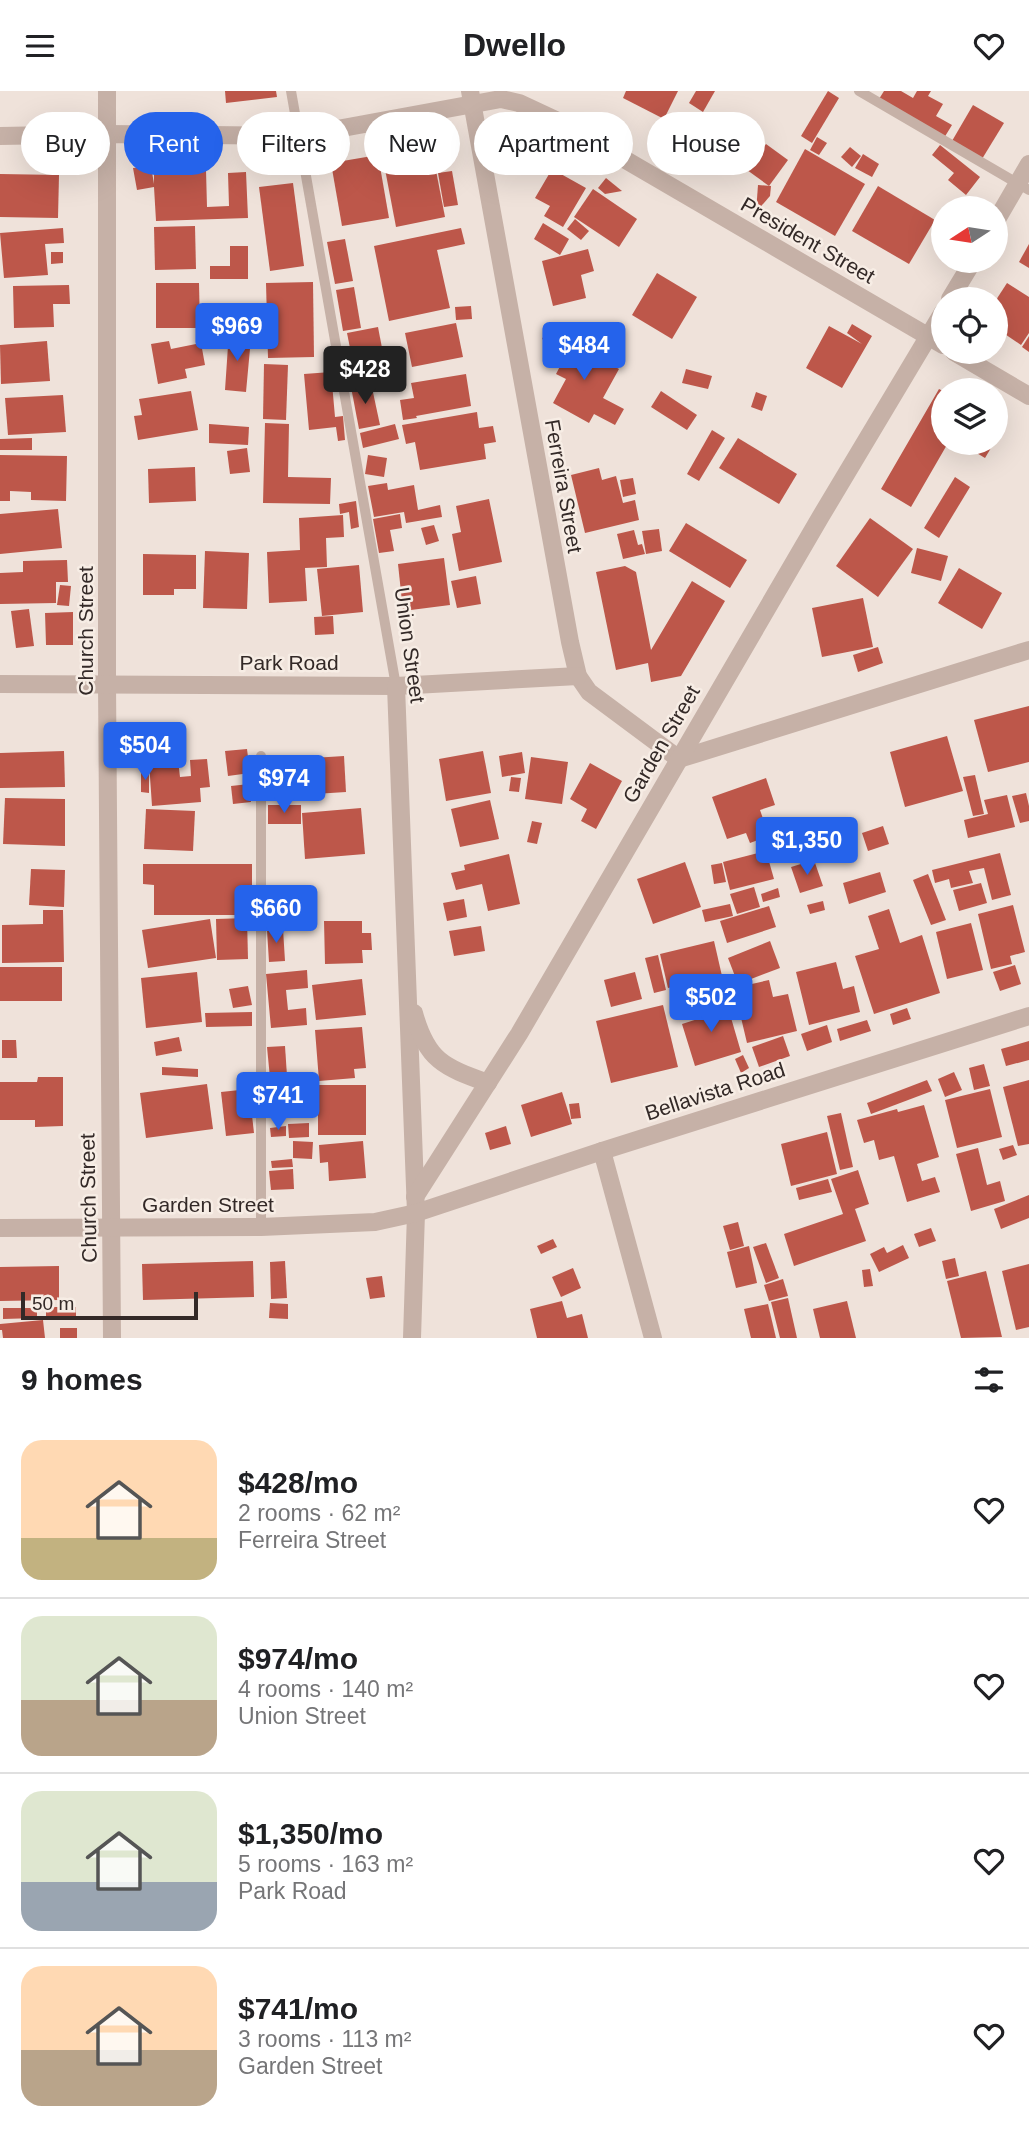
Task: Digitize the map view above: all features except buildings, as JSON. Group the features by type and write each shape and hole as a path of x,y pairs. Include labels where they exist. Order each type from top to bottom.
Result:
{"street":[{"name":"Church Street","path":"107,91 107,112"},
{"name":"President Street","path":"350,125 472,98 519,103 564,124 931,338"},
{"name":"Ferreira Street","path":"472,98 569,642 578,676 589,692 608,708 679,759"},
{"name":"President Street","path":"110,134 237,135"},
{"name":"President Street","path":"0,136 21,136"},
{"path":"1008,205 1023,186 1029,164"},
{"name":"Church Street","path":"108,175 107,683 112,1338"},
{"name":"Garden Street","path":"0,1228 261,1227 375,1222 416,1205 679,759 931,349"},
{"path":"974,364 1029,396"},
{"path":"679,759 1029,650"},
{"name":"Park Road","path":"0,684 396,686 578,676"},
{"name":"Union Street","path":"396,686 416,1205 412,1338"},
{"path":"406,986 421,1036 430,1052 451,1068 488,1083"},
{"name":"Bellavista Road","path":"416,1205 602,1150 1029,1016"},
{"path":"602,1150 653,1338"}],"lane":[{"name":"Union Street","path":"291,91 295,112"},
{"path":"859,91 1023,186"},
{"name":"Union Street","path":"306,175 396,686"},
{"path":"261,756 261,1227"}]}
